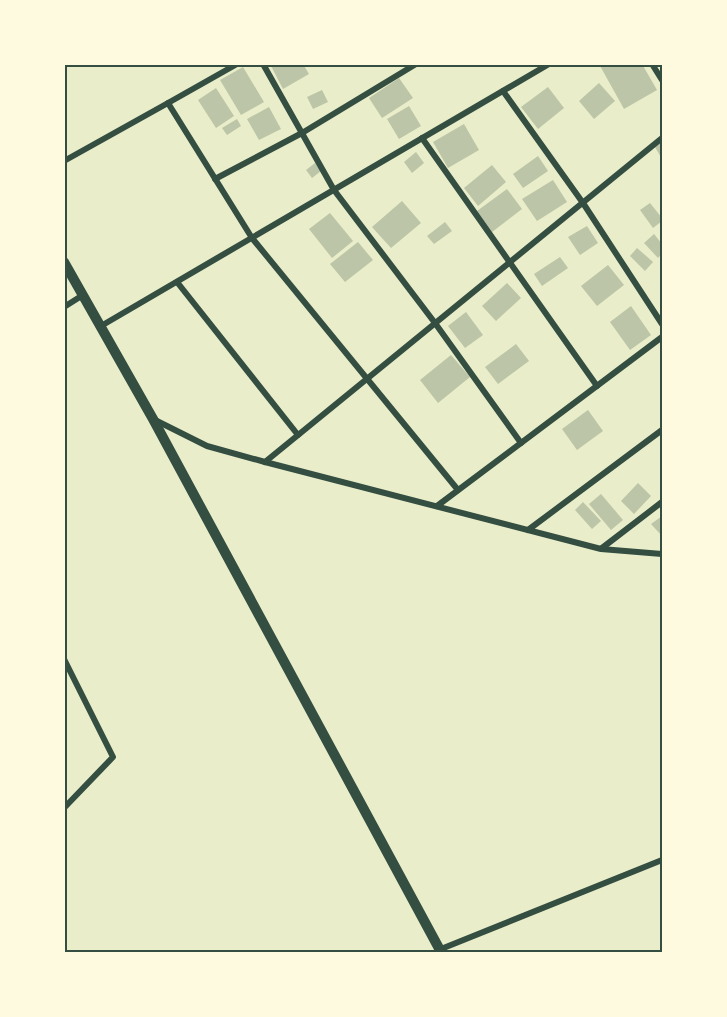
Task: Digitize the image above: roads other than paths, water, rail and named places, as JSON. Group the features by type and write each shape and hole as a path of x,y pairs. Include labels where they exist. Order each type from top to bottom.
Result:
{"street":[{"path":"64,160 237,64"},
{"path":"262,64 334,190 435,323 521,443"},
{"path":"215,179 302,133 416,64"},
{"path":"101,326 549,64"},
{"path":"652,64 663,80"},
{"path":"503,91 583,203 663,324"},
{"path":"168,103 252,238 458,490"},
{"path":"422,138 597,386"},
{"path":"265,462 663,138"},
{"path":"64,262 153,419 441,951 663,860"},
{"path":"177,282 298,435"},
{"path":"64,307 83,295"},
{"path":"437,506 663,337"},
{"path":"153,419 207,446 265,462 601,549 663,554"},
{"path":"528,530 663,430"},
{"path":"601,549 663,502"},
{"path":"64,659 114,757 64,808"}]}
